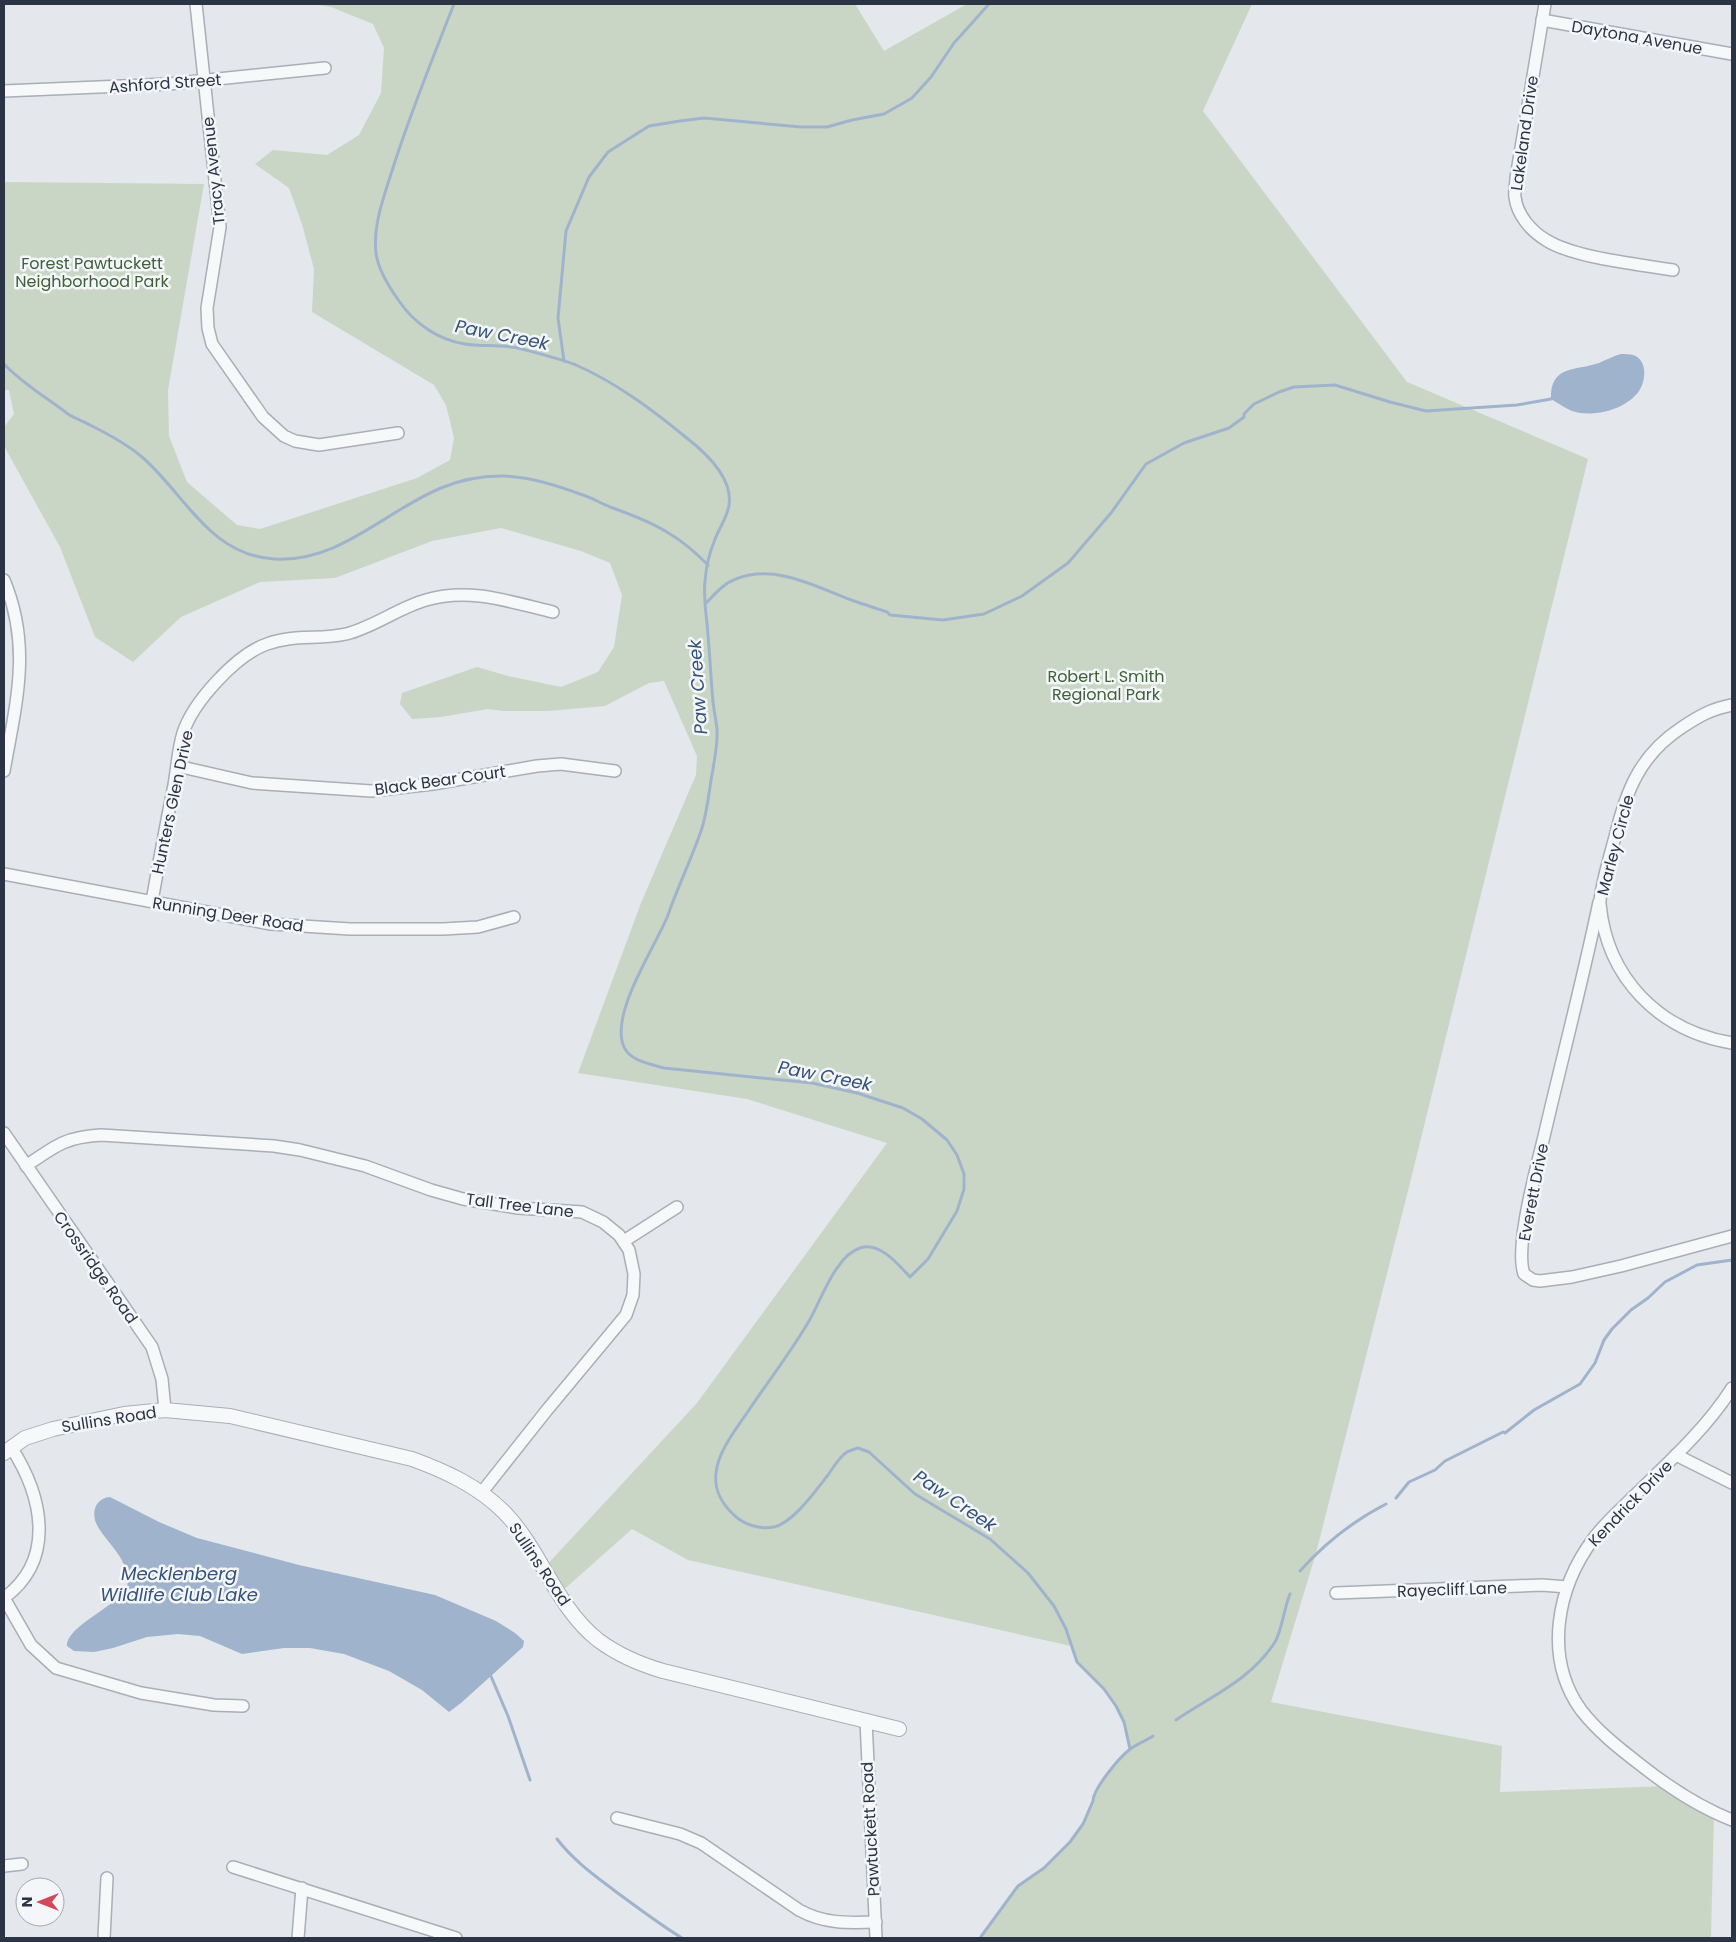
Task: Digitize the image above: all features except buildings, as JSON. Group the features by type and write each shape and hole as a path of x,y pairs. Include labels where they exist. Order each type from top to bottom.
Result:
{"street":[{"name":"Tracy Avenue","path":"196,4 220,227 207,317 210,337 215,351 264,417 284,436 295,441 319,445 398,433"},
{"name":"Lakeland Drive","path":"1545,4 1516,178 1515,196 1521,214 1535,232 1546,241 1565,249 1673,270"},
{"name":"Daytona Avenue","path":"1542,20 1732,54"},
{"name":"Ashford Street","path":"4,91 205,81 325,68"},
{"path":"4,580 13,605 21,654 20,679 4,771"},
{"name":"Hunters Glen Drive","path":"152,901 183,733 200,700 214,684 256,648 278,640 345,634 426,600 443,596 460,594 485,596 553,612"},
{"name":"Marley Circle","path":"1732,705 1706,712 1667,737 1649,755 1630,788 1618,826 1599,902 1613,956 1640,997 1660,1014 1683,1028 1704,1036 1732,1043"},
{"name":"Black Bear Court","path":"177,766 252,783 371,791 433,784 537,766 561,764 615,771"},
{"name":"Running Deer Road","path":"4,874 271,924 380,930 478,927 514,917"},
{"name":"Everett Drive","path":"1599,902 1536,1171 1523,1236 1521,1258 1524,1274 1533,1280 1540,1281 1572,1276 1621,1266 1732,1236"},
{"name":"Crossridge Road","path":"4,1133 152,1347 162,1379 164,1410"},
{"name":"Tall Tree Lane","path":"26,1166 58,1145 80,1136 101,1135 274,1146 328,1156 463,1199 518,1208 582,1212 603,1222 624,1242 631,1258 635,1282 626,1315 482,1492"},
{"path":"624,1242 677,1207"},
{"name":"Kendrick Drive","path":"1732,1388 1711,1418 1594,1537 1583,1554 1567,1587 1560,1616 1559,1657 1566,1684 1581,1709 1620,1750 1668,1786 1714,1813 1732,1820"},
{"name":"Sullins Road","path":"7,1450 25,1438 53,1429 124,1414 164,1410 230,1416 412,1460 440,1469 482,1492 502,1510 527,1540 573,1614 591,1633 612,1650 628,1659 663,1671 899,1728"},
{"path":"7,1450 26,1474 38,1518 40,1536 38,1550 32,1567 23,1580 4,1598 31,1645 56,1668 141,1693 214,1705 243,1706"},
{"path":"1676,1455 1732,1483"},
{"name":"Rayecliff Lane","path":"1336,1593 1542,1585 1567,1587"},
{"name":"Pawtuckett Road","path":"866,1720 876,1938"},
{"path":"617,1818 680,1834 702,1843 812,1917 844,1923 876,1922"},
{"path":"4,1866 22,1864"},
{"path":"233,1867 456,1938"},
{"path":"104,1938 107,1878"},
{"path":"298,1938 302,1888"}],"green space":[{"name":"Robert L. Smith Regional Park","path":"314,4 855,4 884,51 967,4 1252,4 1203,111 1407,382 1588,459 1410,1183 1316,1553 1271,1702 1502,1746 1500,1792 1668,1786 1714,1813 1711,1938 980,1938 1018,1886 1044,1868 1070,1842 1083,1824 1098,1788 1130,1749 1124,1722 1116,1706 1104,1689 1077,1662 1071,1646 688,1560 632,1529 560,1593 544,1568 697,1403 887,1143 747,1099 578,1073 641,903 696,775 697,756 664,681 649,683 605,706 548,711 488,709 441,717 412,719 400,704 402,693 477,667 508,676 561,687 598,672 614,647 622,595 610,563 581,551 501,528 432,541 335,578 260,582 181,617 133,662 95,637 60,547 4,446 4,427 14,414 9,390 4,390 4,182 204,184 168,390 169,436 187,482 237,525 260,529 417,478 450,460 454,438 446,405 434,385 312,312 314,269 302,224 289,188 255,164 273,150 327,155 359,135 381,93 384,48 373,24 331,7"}],"water":[{"path":"1621,354 1632,355 1638,358 1644,371 1643,382 1639,391 1626,403 1617,408 1599,413 1580,413 1572,411 1551,399 1552,388 1559,375 1566,371 1599,363"},
{"name":"Mecklenberg Wildlife Club Lake","path":"110,1497 159,1522 197,1538 299,1565 435,1595 496,1621 524,1641 523,1647 449,1712 422,1690 389,1671 344,1654 310,1648 284,1648 242,1654 200,1636 178,1634 147,1637 94,1652 74,1651 67,1646 70,1638 77,1629 119,1597 126,1588 128,1580 123,1563 100,1530 94,1514 99,1502"}],"waterway":[{"name":"Paw Creek","path":"454,4 405,131 379,213 375,243 376,253 379,266 388,284 405,309 419,323 445,339 471,345 518,348 576,365 606,380 662,418 703,452 723,477 729,495 728,510 711,551 705,581 713,702 717,726 716,749 706,814 668,915 628,999 621,1033 624,1047 636,1059 664,1068 812,1083 857,1093 903,1108 922,1119 947,1140 957,1155 964,1174 964,1189 957,1211 928,1259 910,1277 888,1255 874,1248 867,1247 860,1248 851,1253 836,1269 802,1332 724,1448 716,1473 716,1485 719,1495 728,1509 741,1520 757,1527 774,1527 789,1519 804,1505 844,1454 858,1448 869,1452 915,1494 990,1539 1028,1573 1054,1606 1066,1629 1077,1662 1104,1689 1116,1706 1124,1722 1130,1749"},
{"path":"564,361 558,318 566,231 589,177 608,152 649,126 680,121 704,118 801,127 827,127 884,114 912,98 931,77 954,43 989,4"},
{"path":"4,364 27,384 68,414 136,452 215,535 232,547 251,555 274,559 298,558 320,553 361,534 400,509 441,488 470,479 511,476 561,487 641,519 680,541 708,565"},
{"path":"706,603 720,589 736,579 766,574 796,579 887,612 890,615 943,620 984,614 1022,596 1068,563 1111,513 1146,464 1184,443 1229,428 1244,417 1244,414 1254,404 1279,392 1294,387 1335,385 1426,411 1517,405 1551,399"},
{"path":"1396,1498 1409,1482 1435,1470 1445,1461 1503,1432 1505,1433 1534,1410 1580,1384 1595,1363 1604,1340 1612,1329 1631,1310 1648,1298 1665,1282 1697,1265 1732,1260"},
{"path":"1300,1571 1340,1533 1386,1504"},
{"path":"1176,1720 1230,1686 1254,1667 1265,1655 1275,1642 1290,1594"},
{"path":"490,1674 508,1716 530,1780"},
{"name":"Paw Creek","path":"980,1938 1018,1886 1044,1868 1070,1842 1083,1824 1097,1789 1113,1766 1132,1748 1153,1736"},
{"path":"557,1839 570,1854 592,1873 682,1938"}],"park label":[{"name":"Forest Pawtuckett Neighborhood Park","path":"92,272"}]}
